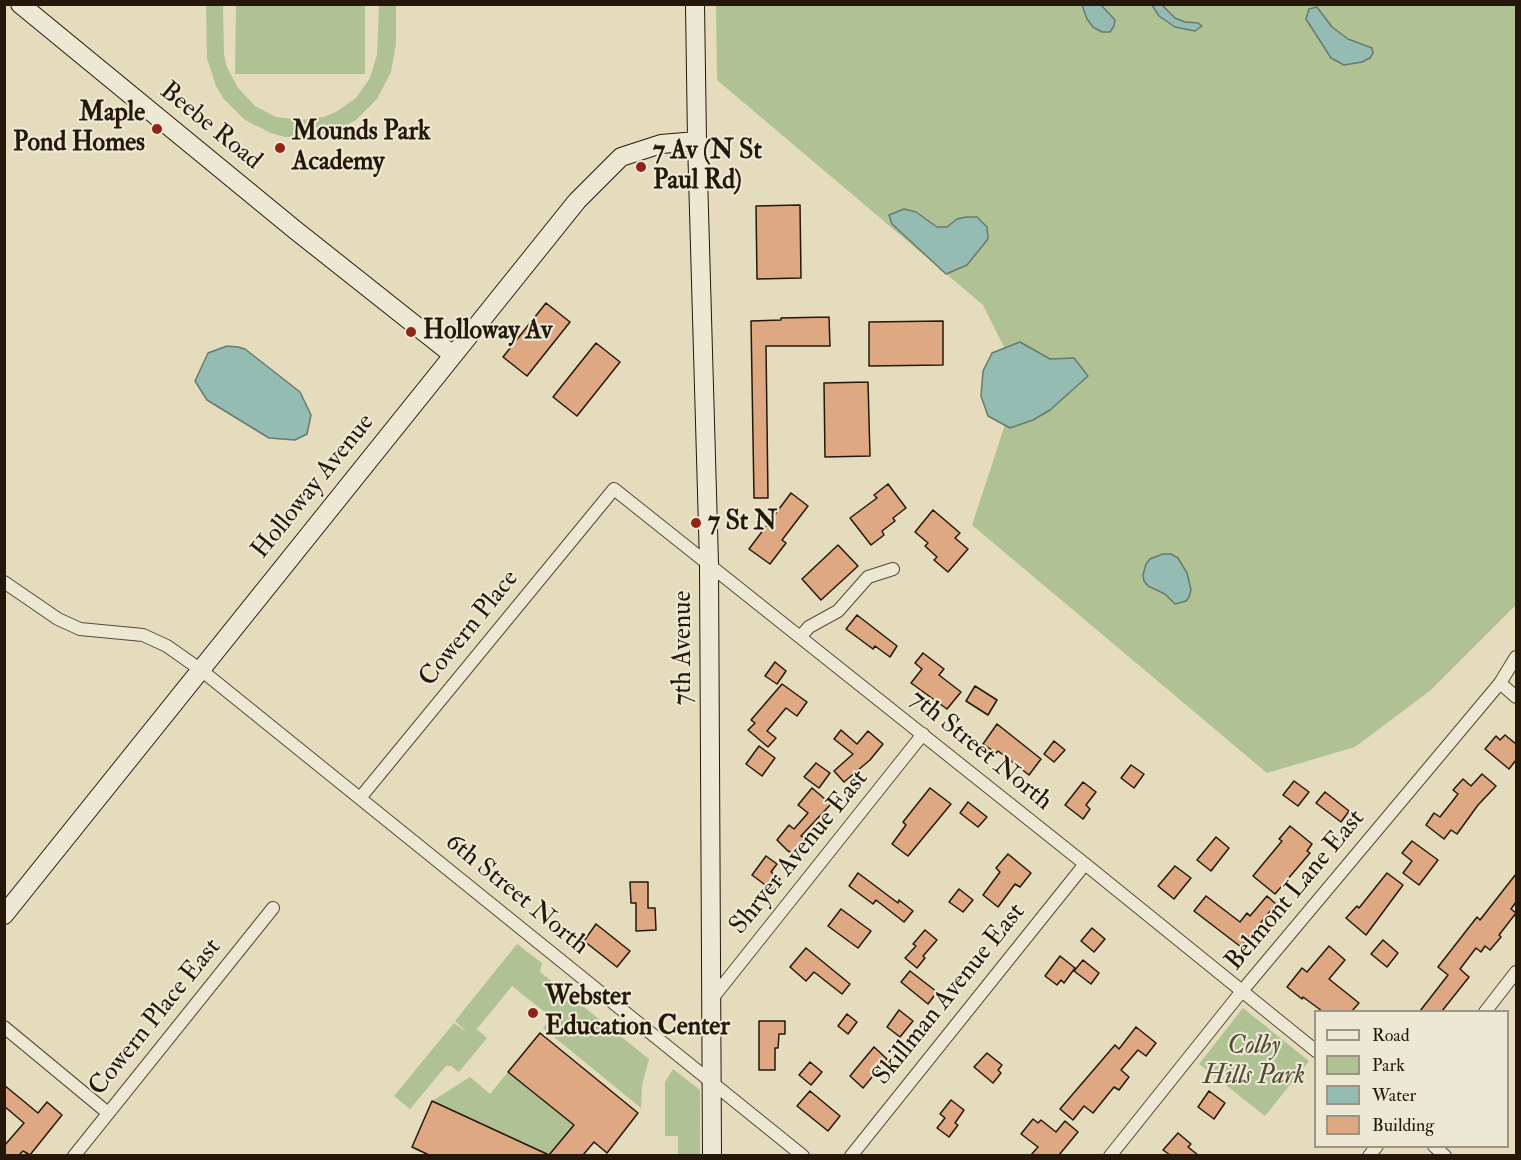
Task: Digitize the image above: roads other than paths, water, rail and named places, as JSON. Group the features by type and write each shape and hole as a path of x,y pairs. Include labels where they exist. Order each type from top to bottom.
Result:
{"street":[{"name":"Beebe Road","path":"20,4 294,229 453,355"},
{"name":"7th Avenue","path":"695,4 709,563 712,1155"},
{"name":"Holloway Avenue","path":"4,915 577,201 621,157 661,144 697,141"},
{"name":"7th Street North","path":"614,489 801,636 1314,1049"},
{"name":"Cowern Place","path":"360,798 614,489"},
{"path":"801,636 815,623 838,611 868,577 893,569"},
{"name":"6th Street North","path":"4,582 58,619 80,629 143,635 167,646 201,670 802,1155"},
{"name":"Belmont Lane East","path":"1110,1155 1242,991 1500,683 1516,657"},
{"path":"1500,683 1516,697"},
{"name":"Shryer Avenue East","path":"711,1000 923,734"},
{"name":"Skillman Avenue East","path":"851,1155 1085,864"},
{"name":"Cowern Place East","path":"74,1155 273,908"},
{"path":"1486,1010 1516,972"},
{"path":"4,1027 108,1113"}],"water":[{"path":"1082,5 1101,5 1115,20 1110,32 1102,32 1093,27"},
{"path":"1152,5 1162,5 1175,18 1202,26 1195,31 1175,27 1159,16"},
{"path":"1317,7 1332,27 1348,39 1372,48 1373,53 1370,58 1344,65 1331,58 1306,19 1309,9"},
{"path":"904,209 916,212 937,227 947,227 957,219 977,217 987,227 988,239 967,265 946,274 892,224 889,215"},
{"path":"1020,342 1050,359 1074,358 1088,376 1050,410 1033,420 1010,428 988,416 981,396 983,371 992,353"},
{"path":"227,346 245,349 300,392 311,415 307,434 295,440 269,438 207,400 195,381 208,353"},
{"path":"1163,554 1171,554 1178,558 1187,573 1191,590 1186,601 1175,604 1165,594 1148,586 1144,581 1146,564 1150,559"}],"place":[{"name":"Maple Pond Homes","path":"157,129"},
{"name":"Mounds Park Academy","path":"280,148"},
{"name":"7 Av (N St Paul Rd)","path":"641,167"},
{"name":"Holloway Av","path":"411,332"},
{"name":"7 St N","path":"696,523"},
{"name":"Webster Education Center","path":"533,1013"}],"park label":[{"name":"Colby Hills Park","path":"1254,1062"}]}
